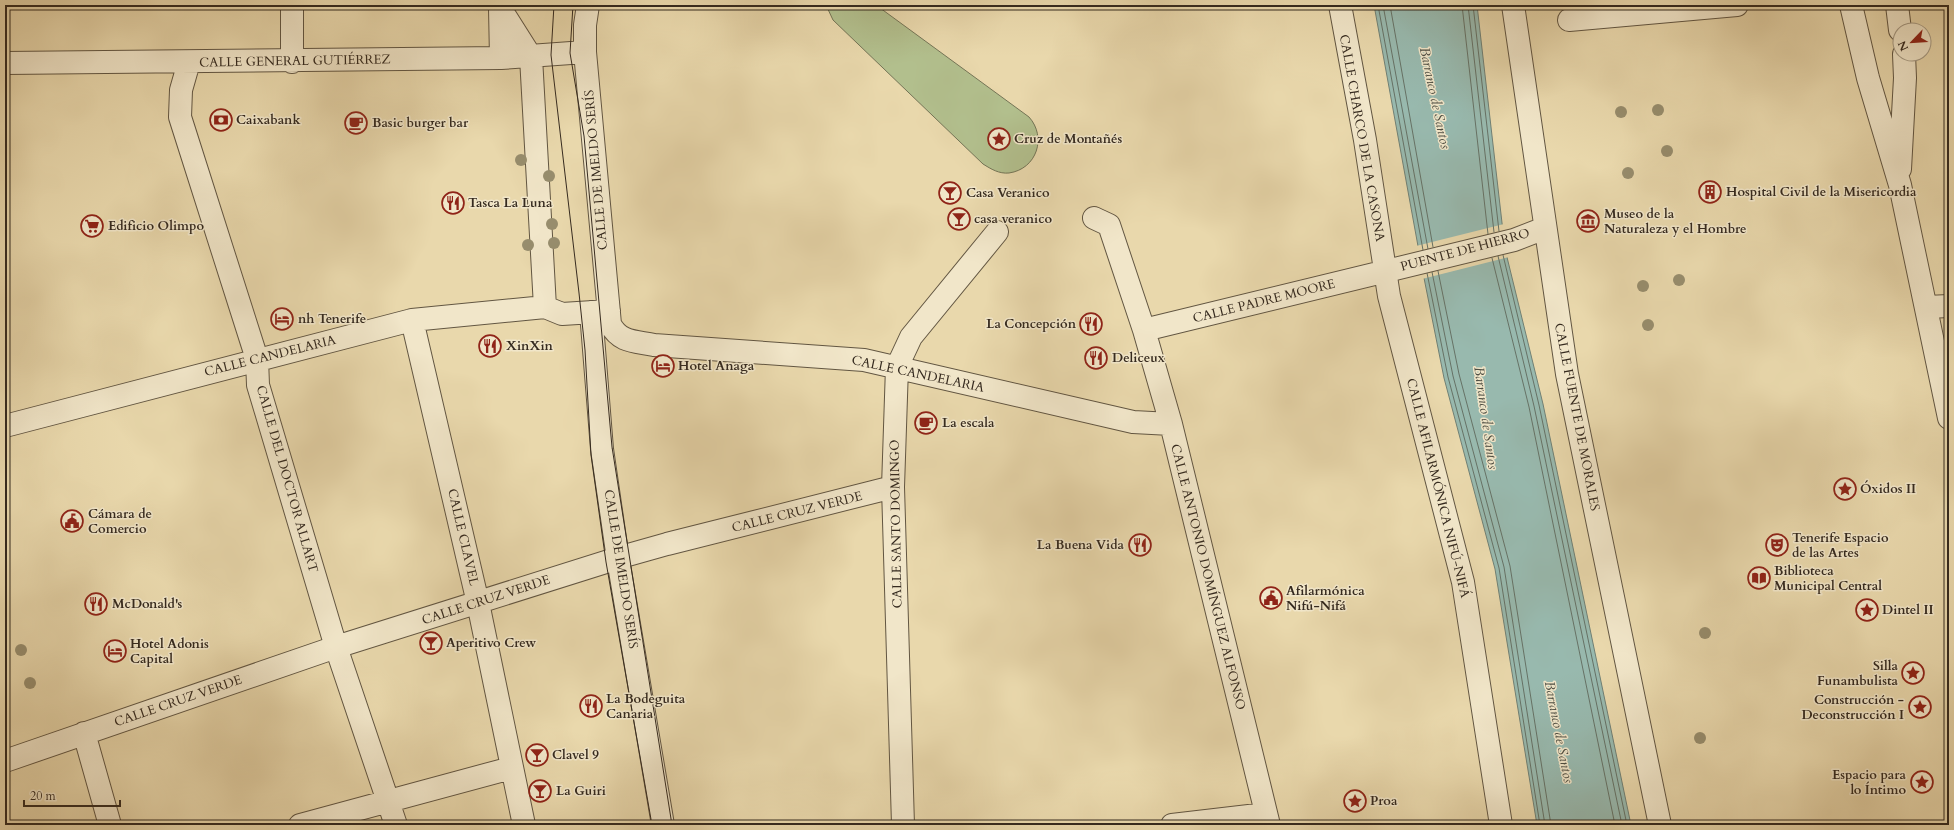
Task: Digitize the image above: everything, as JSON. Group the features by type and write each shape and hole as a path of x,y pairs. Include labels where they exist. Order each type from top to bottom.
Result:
{"street":[{"path":"292,5 292,62"},
{"name":"CALLE DE IMELDO SERÍS","path":"588,5 585,25 585,52 600,311 602,449 618,559 663,825"},
{"name":"CALLE CHARCO DE LA CASONA","path":"1340,5 1366,147 1384,272"},
{"name":"CALLE FUENTE DE MORALES","path":"1513,5 1545,228 1573,404 1660,825"},
{"path":"1568,20 1737,5"},
{"path":"1852,5 1868,78 1900,185 1927,307 1949,418"},
{"path":"1897,5 1899,22"},
{"path":"500,6 531,56 545,308"},
{"path":"500,6 501,58"},
{"name":"CALLE GENERAL GUTIÉRREZ","path":"5,63 292,62 501,58 585,52"},
{"name":"CALLE DEL DOCTOR ALLART","path":"189,62 181,90 180,117 257,359 258,385 336,648 396,825"},
{"path":"1900,185 1905,78 1904,62"},
{"name":"CALLE ANTONIO DOMÍNGUEZ ALFONSO","path":"1094,218 1109,225 1144,330 1171,424 1268,820"},
{"name":"PUENTE DE HIERRO","path":"1384,272 1514,240 1545,228"},
{"name":"CALLE SANTO DOMINGO","path":"903,825 893,487 897,367 911,336 997,232"},
{"name":"CALLE PADRE MOORE","path":"1144,330 1384,272"},
{"name":"CALLE AFILARMÓNICA NIFÚ-NIFÁ","path":"1384,272 1395,321 1463,582 1501,825"},
{"path":"1927,307 1949,306"},
{"name":"CALLE CANDELARIA","path":"5,426 257,359 412,320 545,308 562,314 600,311"},
{"name":"CALLE DE IMELDO SERÍS","path":"600,311 610,324 615,334"},
{"name":"CALLE CLAVEL","path":"412,320 478,603 524,825"},
{"name":"CALLE CANDELARIA","path":"615,334 625,340 654,345 864,360 1133,422 1171,424"},
{"name":"CALLE CRUZ VERDE","path":"5,761 84,732 336,648 618,559 667,544 893,487"},
{"path":"84,732 110,825"},
{"path":"300,825 511,768"},
{"path":"1172,825 1268,820"}],"green space":[{"path":"826,5 876,5 1029,117 1034,125 1038,142 1032,159 1019,170 1009,173 998,172 983,164 833,20"}],"water":[{"name":"Barranco de Santos","path":"1374,5 1477,5 1505,249 1543,404 1631,825 1537,825 1495,569 1444,378 1422,268"}],"pier":[{"path":"1504,224 1509,257 1422,279 1416,246"}],"tram line":[{"path":"554,5 551,55 585,350 591,455 606,562 652,825"},
{"path":"573,5 570,53 584,136 612,447 672,825"}],"place":[{"name":"Caixabank","path":"221,120"},
{"name":"Basic burger bar","path":"356,123"},
{"name":"Cruz de Montañés","path":"999,139"},
{"name":"Hospital Civil de la Misericordia","path":"1710,192"},
{"name":"Casa Veranico","path":"950,193"},
{"name":"Tasca La Luna","path":"453,203"},
{"name":"casa veranico","path":"959,219"},
{"name":"Museo de la Naturaleza y el Hombre","path":"1588,221"},
{"name":"Edificio Olimpo","path":"92,226"},
{"name":"nh Tenerife","path":"282,319"},
{"name":"La Concepción","path":"1091,324"},
{"name":"XinXin","path":"490,346"},
{"name":"Deliceux","path":"1096,358"},
{"name":"Hotel Anaga","path":"663,366"},
{"name":"La escala","path":"926,423"},
{"name":"Óxidos II","path":"1845,489"},
{"name":"Cámara de Comercio","path":"72,521"},
{"name":"La Buena Vida","path":"1140,545"},
{"name":"Tenerife Espacio de las Artes","path":"1777,545"},
{"name":"Biblioteca Municipal Central","path":"1759,578"},
{"name":"Afilarmónica Nifú-Nifá","path":"1271,598"},
{"name":"McDonald's","path":"96,604"},
{"name":"Dintel II","path":"1867,610"},
{"name":"Aperitivo Crew","path":"431,643"},
{"name":"Hotel Adonis Capital","path":"115,651"},
{"name":"Silla Funambulista","path":"1913,673"},
{"name":"La Bodeguita Canaria","path":"591,706"},
{"name":"Construcción - Deconstrucción I","path":"1920,707"},
{"name":"Clavel 9","path":"537,755"},
{"name":"Espacio para lo Íntimo","path":"1922,782"},
{"name":"La Guiri","path":"540,791"},
{"name":"Proa","path":"1355,801"}]}
